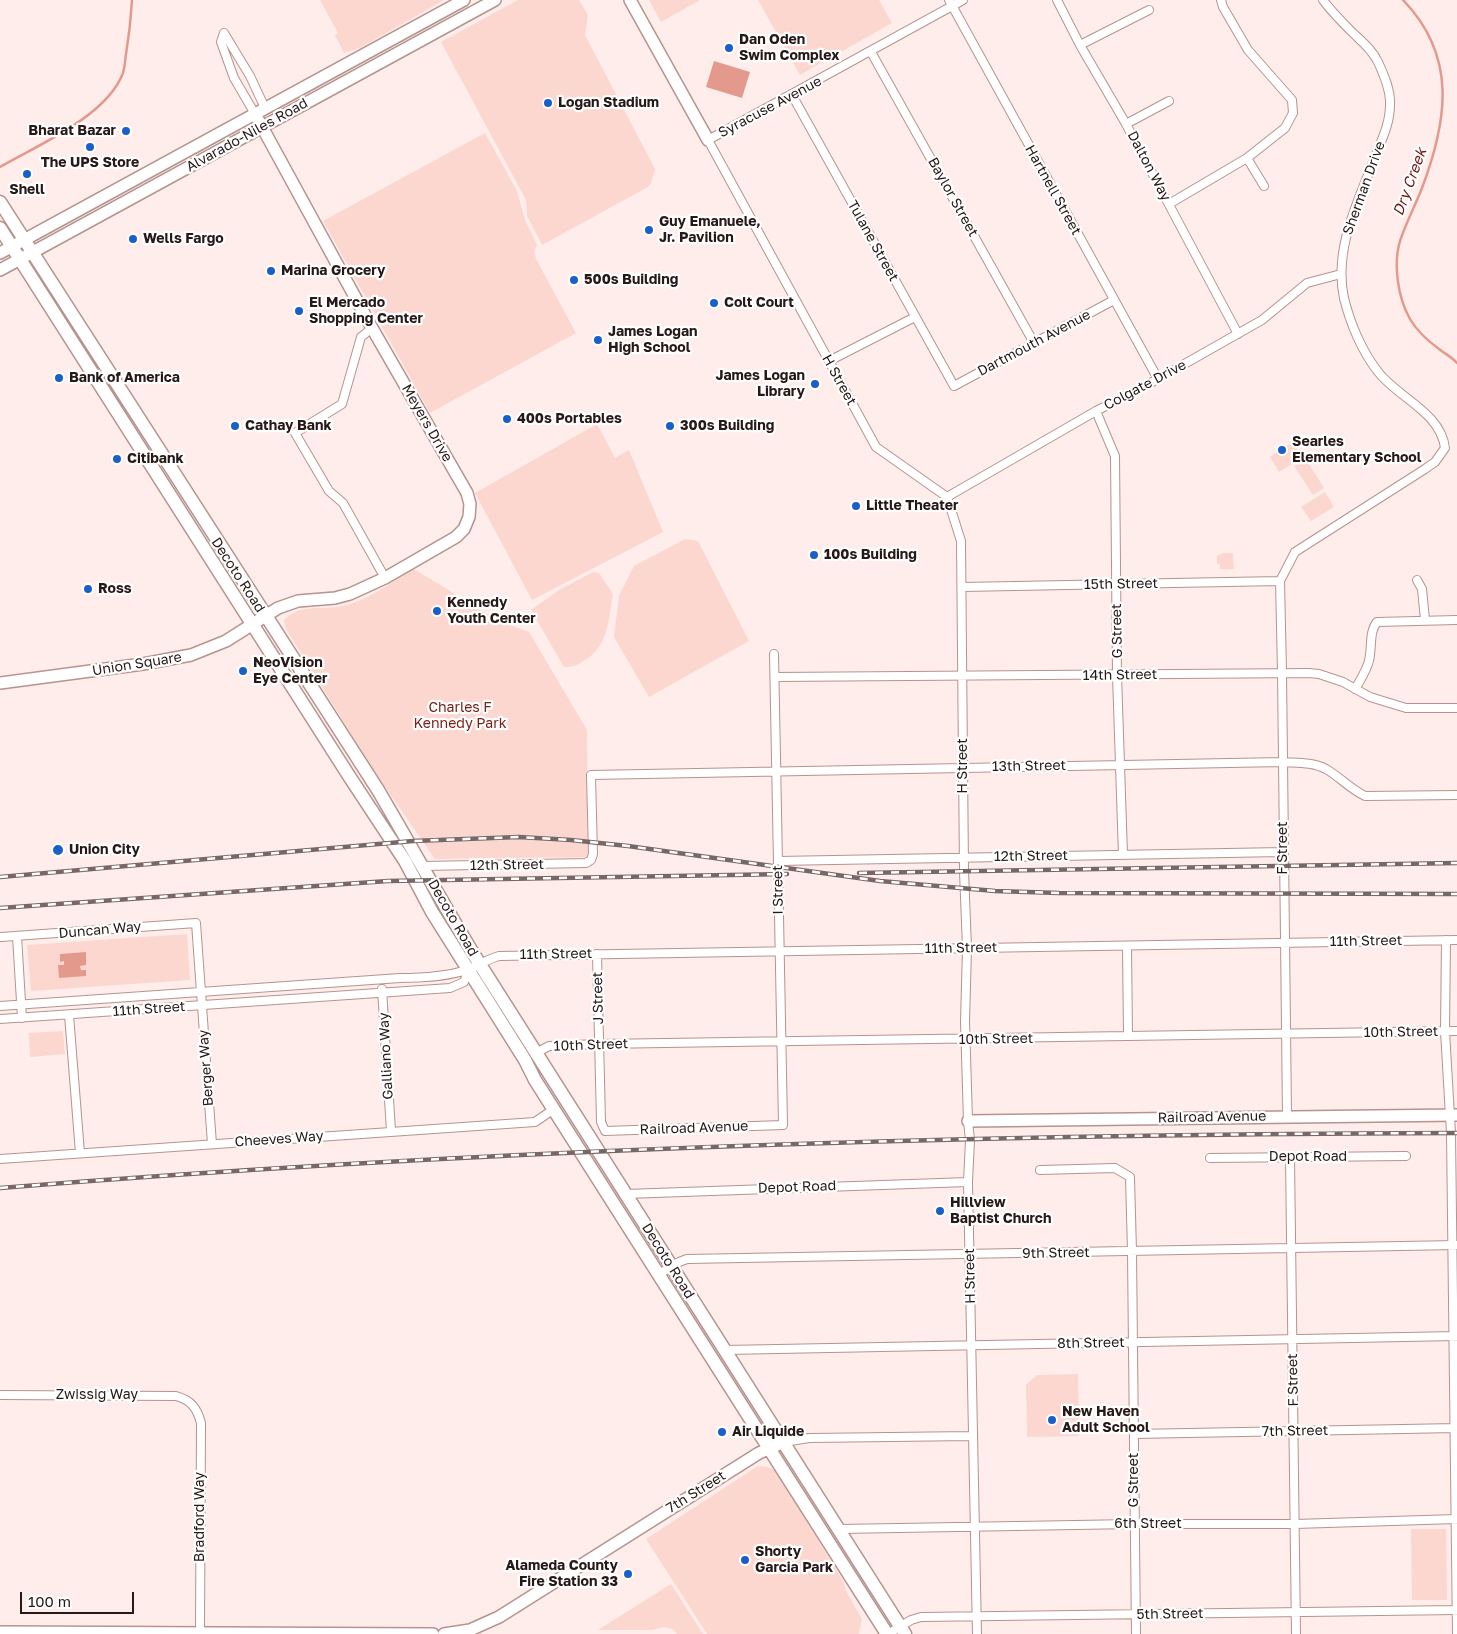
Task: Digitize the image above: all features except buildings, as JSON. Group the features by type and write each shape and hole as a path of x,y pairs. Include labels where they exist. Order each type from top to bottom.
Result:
{"main road":[{"name":"Decoto Road","path":"0,202 378,790 423,866 474,967 535,1080 887,1634"},
{"name":"Decoto Road","path":"0,228 356,787 392,839 432,912 536,1053 903,1630"},
{"path":"93,374 105,377 127,412 136,415"},
{"path":"124,424 138,426 167,471 180,484"}],"street":[{"name":"Alvarado-Niles Road","path":"0,253 464,0"},
{"name":"Alvarado-Niles Road","path":"0,270 495,0"},
{"name":"H Street","path":"630,0 876,447 947,497 961,541 964,857 967,948 966,1040 970,1140 968,1182 977,1634"},
{"name":"Syracuse Avenue","path":"708,140 871,52 951,3 963,0"},
{"name":"Dalton Way","path":"1057,0 1080,45 1126,124 1238,334"},
{"path":"1169,204 1248,158 1285,128 1292,113 1292,100 1248,50 1223,7 1221,0"},
{"name":"Sherman Drive","path":"1280,581 1295,552 1425,469 1435,462 1445,448 1444,438 1428,416 1379,373 1357,338 1344,297 1341,274 1346,238 1353,213 1389,121 1391,103 1386,80 1377,60 1368,47 1332,12 1323,0"},
{"name":"Hartnell Street","path":"951,3 1158,379"},
{"path":"1080,45 1149,10"},
{"path":"224,33 250,76 260,111 234,78 221,42 224,33"},
{"name":"Baylor Street","path":"871,52 1034,343"},
{"name":"Tulane Street","path":"792,95 954,386"},
{"path":"1126,124 1168,101"},
{"name":"Meyers Drive","path":"260,111 263,127 372,328 467,493 470,504 467,523 456,537 385,578 350,594 335,598 298,601 278,608 265,616"},
{"path":"1248,158 1264,186"},
{"name":"Colgate Drive","path":"947,497 1096,411 1158,379 1262,320 1307,283 1341,274"},
{"name":"Dartmouth Avenue","path":"954,386 1114,300"},
{"path":"829,361 915,317"},
{"path":"372,328 361,337 342,404 295,433 329,491 342,503 385,578"},
{"name":"G Street","path":"1096,411 1115,456 1117,675 1123,855"},
{"path":"1417,580 1422,589 1425,620"},
{"name":"15th Street","path":"962,587 1280,581"},
{"name":"F Street","path":"1280,581 1287,1116"},
{"name":"Union Square","path":"0,683 181,657 215,646 265,616"},
{"path":"1356,689 1368,665 1372,631 1377,622 1457,620"},
{"name":"I Street","path":"774,654 783,1125"},
{"name":"14th Street","path":"775,677 1282,672 1319,674 1343,682 1370,697 1406,708 1457,708"},
{"name":"13th Street","path":"591,860 593,854 591,775 1283,762 1308,763 1326,769 1365,796 1457,795"},
{"name":"12th Street","path":"778,861 1283,852"},
{"name":"12th Street","path":"423,866 586,864 591,860"},
{"name":"Duncan Way","path":"17,936 196,923 201,992"},
{"path":"1,937 17,936 22,1018"},
{"path":"1446,940 1445,1031 1453,1115 1457,1634"},
{"name":"11th Street","path":"0,1006 431,978 449,975 474,967 499,956 1457,940"},
{"path":"1127,946 1128,1036"},
{"name":"J Street","path":"597,954 601,1122 605,1131"},
{"name":"11th Street","path":"0,1019 450,988 464,982 474,967"},
{"name":"Galliano Way","path":"381,980 390,1131"},
{"name":"Berger Way","path":"201,992 212,1144"},
{"path":"70,1014 80,1153"},
{"name":"10th Street","path":"536,1053 549,1046 599,1044 966,1040 1457,1031"},
{"name":"Cheeves Way","path":"0,1159 535,1122 554,1109"},
{"name":"Railroad Avenue","path":"968,1120 1453,1115"},
{"name":"Railroad Avenue","path":"605,1131 783,1125"},
{"name":"Depot Road","path":"1210,1158 1406,1156"},
{"name":"F Street","path":"1290,1157 1296,1634"},
{"name":"G Street","path":"1040,1170 1115,1168 1130,1177 1136,1634"},
{"name":"Depot Road","path":"626,1194 968,1182"},
{"name":"9th Street","path":"659,1274 687,1259 1454,1245"},
{"name":"8th Street","path":"725,1350 1454,1336"},
{"name":"Zwissig Way","path":"0,1395 176,1396 184,1398 193,1404"},
{"name":"Bradford Way","path":"193,1404 198,1412 201,1423 200,1633"},
{"name":"7th Street","path":"1134,1434 1455,1428"},
{"name":"7th Street","path":"444,1634 470,1630 500,1617 769,1448 784,1442 810,1438 972,1436"},
{"name":"6th Street","path":"839,1529 1134,1524 1295,1524 1456,1519"},
{"name":"5th Street","path":"887,1634 903,1630 911,1620 921,1617 1457,1610"},
{"path":"0,1632 434,1634"}],"green space":[{"path":"320,0 444,0 360,48 344,53 335,35 338,33"},
{"name":"Logan Stadium","path":"518,0 579,0 588,15 585,35 655,169 648,187 542,245 527,216 526,200 441,42"},
{"path":"649,0 700,0 661,22"},
{"path":"758,0 879,0 892,23 800,75"},
{"path":"485,133 517,191 525,220 537,245 534,251 536,259 576,333 430,413 323,221"},
{"path":"597,424 615,458 629,450 663,532 532,600 475,493"},
{"path":"1293,442 1303,457 1279,472 1270,457"},
{"path":"1306,459 1324,488 1313,495 1294,466"},
{"path":"1325,492 1334,507 1311,521 1301,507"},
{"path":"685,539 698,541 749,641 649,697 614,637 619,596 634,566"},
{"path":"1223,553 1233,553 1234,569 1220,569 1220,564 1217,564 1217,556"},
{"name":"Charles F Kennedy Park","path":"414,569 499,621 529,632 587,730 588,857 435,859 376,774 286,629 284,621 295,612 348,605 378,591"},
{"path":"593,572 599,573 613,594 606,633 598,649 591,656 576,665 564,667 531,610 559,590"},
{"path":"187,934 190,980 31,991 27,945"},
{"path":"63,1031 65,1054 30,1057 29,1033"},
{"path":"1078,1374 1079,1436 1027,1437 1026,1385 1037,1375"},
{"name":"Shorty Garcia Park","path":"758,1466 775,1470 843,1581 846,1591 862,1619 859,1634 707,1634 646,1539"},
{"path":"1411,1529 1446,1529 1447,1600 1412,1600"},
{"path":"671,1584 703,1634 677,1634 673,1629 664,1627 652,1630 598,1630"}],"shaded area":[{"path":"714,61 750,72 742,98 706,87"},
{"path":"86,952 86,965 80,966 81,970 86,970 86,976 59,978 58,965 64,965 64,961 60,962 60,954"}],"waterway":[{"path":"0,167 70,128 102,103 115,88 124,68 132,0"},
{"name":"Dry Creek","path":"1403,0 1420,21 1432,43 1440,66 1442,113 1431,162 1400,241 1397,260 1398,281 1406,311 1419,332 1457,363"}],"railway":[{"path":"0,877 413,841 519,837 628,846 880,881 995,891 1059,893 1457,894"},
{"path":"859,873 1457,863"},
{"path":"0,908 388,881 787,874"},
{"path":"0,1188 363,1163 728,1146 1092,1137 1457,1133"}],"place":[{"name":"Dan Oden Swim Complex","path":"729,48"},
{"name":"Logan Stadium","path":"548,103"},
{"name":"Bharat Bazar","path":"126,131"},
{"name":"The UPS Store","path":"90,147"},
{"name":"Shell","path":"27,174"},
{"name":"Guy Emanuele, Jr. Pavilion","path":"649,230"},
{"name":"Wells Fargo","path":"133,239"},
{"name":"Marina Grocery","path":"271,271"},
{"name":"500s Building","path":"574,280"},
{"name":"Colt Court","path":"714,303"},
{"name":"El Mercado Shopping Center","path":"299,311"},
{"name":"James Logan High School","path":"598,340"},
{"name":"Bank of America","path":"59,378"},
{"name":"James Logan Library","path":"815,384"},
{"name":"400s Portables","path":"507,419"},
{"name":"Cathay Bank","path":"235,426"},
{"name":"300s Building","path":"670,426"},
{"name":"Searles Elementary School","path":"1282,450"},
{"name":"Citibank","path":"117,459"},
{"name":"Little Theater","path":"856,506"},
{"name":"100s Building","path":"814,555"},
{"name":"Ross","path":"88,589"},
{"name":"Kennedy Youth Center","path":"437,611"},
{"name":"NeoVision Eye Center","path":"243,671"},
{"name":"Union City","path":"58,850"},
{"name":"Hillview Baptist Church","path":"940,1211"},
{"name":"New Haven Adult School","path":"1052,1420"},
{"name":"Air Liquide","path":"722,1432"},
{"name":"Shorty Garcia Park","path":"745,1560"},
{"name":"Alameda County Fire Station 33","path":"628,1574"}]}
